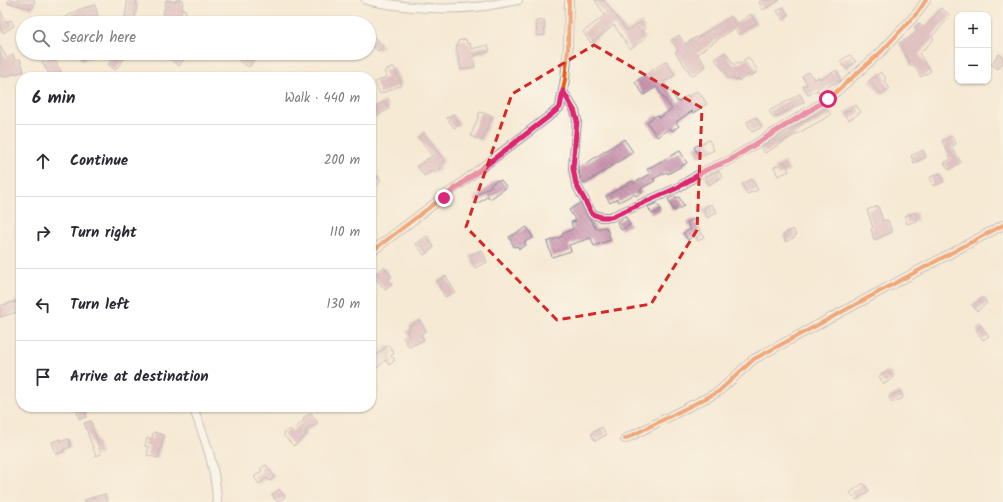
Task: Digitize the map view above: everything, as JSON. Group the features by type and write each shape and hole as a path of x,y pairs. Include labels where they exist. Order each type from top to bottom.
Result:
{"street":[{"path":"366,0 388,5 439,8 484,6 518,0"},
{"path":"376,248 560,107 568,48 569,0"},
{"path":"563,91 574,111 577,120 573,168 576,184 592,214 601,217 611,217 677,188 706,170 730,160 828,99 882,51 918,12 926,0"},
{"path":"625,440 718,392 754,359 1003,225"},
{"path":"195,412 204,436 215,474 217,502"}],"highlighted area":[{"path":"594,45 702,108 697,230 651,304 557,320 466,227 512,94"}],"building":[{"path":"8,0 35,0 33,9 8,3"},
{"path":"126,0 136,0 137,6 135,16 125,16 127,4"},
{"path":"166,0 176,2 176,0 183,0 182,9 186,10 185,16 163,16"},
{"path":"595,0 604,0 627,31 641,22 645,28 641,31 646,38 630,49 614,25 591,43 583,32 605,15"},
{"path":"762,0 780,0 763,10 759,2"},
{"path":"95,5 98,16 68,16 80,9"},
{"path":"783,7 789,15 783,20 777,11"},
{"path":"941,8 951,16 932,36 934,39 919,54 931,71 921,77 914,65 911,66 899,43 909,38 917,31 914,28 919,23 924,28"},
{"path":"0,10 6,22 11,20 14,26 3,33 0,27"},
{"path":"751,14 757,23 739,35 734,28 697,54 706,66 692,76 675,52 678,50 671,40 679,35 685,44 731,16 737,24"},
{"path":"544,20 545,35 537,36 536,21"},
{"path":"376,39 383,46 378,51 376,49"},
{"path":"466,39 467,44 470,43 471,49 488,45 490,51 473,56 475,67 461,70 456,46 458,46 458,41"},
{"path":"0,46 7,58 13,55 15,61 20,60 24,71 16,72 16,74 6,77 0,76"},
{"path":"725,52 734,65 738,62 739,64 748,57 758,71 751,76 749,74 739,81 737,79 735,80 733,77 730,79 715,59"},
{"path":"999,54 1003,57 1003,63 998,69 991,64"},
{"path":"850,55 856,62 846,69 840,61"},
{"path":"45,60 54,60 61,72 48,72 42,62"},
{"path":"110,60 123,60 115,70 108,64 112,61"},
{"path":"171,60 183,60 179,66"},
{"path":"240,60 254,60 249,67"},
{"path":"666,61 675,75 664,82 678,102 688,95 689,97 698,91 707,104 693,113 692,111 676,122 679,126 672,131 670,128 657,137 647,122 657,115 659,118 672,109 656,87 644,95 635,82"},
{"path":"394,67 402,85 380,94 376,82 387,77 384,71"},
{"path":"837,70 841,80 825,88 826,89 819,93 818,90 808,95 803,86 807,84 802,76 809,72 814,80 819,77 820,79"},
{"path":"881,72 886,78 884,80 890,89 881,95 869,81"},
{"path":"800,94 804,102 774,118 769,111"},
{"path":"385,101 389,109 376,116 376,106"},
{"path":"856,105 861,112 849,120 844,113"},
{"path":"827,108 831,115 765,153 761,147"},
{"path":"480,112 492,116 482,141 471,136"},
{"path":"453,114 460,124 454,128 447,118"},
{"path":"756,117 762,127 752,132 747,122"},
{"path":"424,132 445,162 439,166 441,169 435,173 433,170 424,176 417,166 432,156 418,137"},
{"path":"952,136 956,144 951,147 961,162 949,170 944,163 951,159 942,141"},
{"path":"624,139 633,152 585,184 580,178 579,168"},
{"path":"709,140 714,150 699,157 694,147"},
{"path":"923,150 926,157 914,163 911,156"},
{"path":"680,151 687,163 668,174 667,172 653,179 655,181 640,189 642,193 636,196 634,194 619,202 617,199 610,203 606,196 632,181 634,183 650,174 647,169"},
{"path":"785,162 789,171 778,176 774,167"},
{"path":"719,171 722,177 709,185 705,177"},
{"path":"940,173 944,182 933,186 930,177"},
{"path":"377,175 381,181 376,186"},
{"path":"752,179 758,190 747,194 742,184"},
{"path":"497,180 501,180 507,187 490,199 488,196 477,204 473,197 491,186 490,185"},
{"path":"675,196 676,198 679,197 684,206 674,211 668,199"},
{"path":"580,203 596,229 606,227 611,240 594,246 591,238 569,245 571,251 552,257 547,242 563,236 562,234 573,229 571,222 576,221 569,210"},
{"path":"657,203 661,210 652,214 648,207"},
{"path":"711,204 717,212 707,218 703,209"},
{"path":"878,206 883,221 888,220 892,232 874,240 871,229 873,228 867,210"},
{"path":"916,212 918,221 907,224 905,216"},
{"path":"626,217 630,225 621,230 617,222"},
{"path":"693,219 704,237 698,241 695,235 688,240 683,233 691,229 687,223"},
{"path":"527,227 533,238 524,242 526,245 519,249 517,246 514,247 509,237"},
{"path":"793,229 796,236 786,242 783,235"},
{"path":"427,236 434,247 424,255 416,244"},
{"path":"482,250 487,262 475,268 469,255"},
{"path":"384,267 391,277 388,279 392,285 385,290 376,279 376,273"},
{"path":"446,276 455,292 445,297 437,281"},
{"path":"983,297 987,303 977,311 972,305"},
{"path":"16,301 16,312 0,317 0,306"},
{"path":"420,320 426,331 421,334 424,340 409,347 405,340 409,337 406,331 410,329 409,326"},
{"path":"981,326 989,336 983,340 976,330"},
{"path":"388,345 394,353 391,356 395,360 389,365 386,360 376,369 376,356"},
{"path":"888,370 894,378 884,384 879,376"},
{"path":"900,391 903,398 892,403 889,397"},
{"path":"77,412 86,412 87,417 79,419"},
{"path":"311,413 318,423 305,432 307,434 294,446 283,435 289,429 292,431 304,420 303,418"},
{"path":"91,421 101,454 96,456 84,423"},
{"path":"602,427 606,435 595,441 591,434"},
{"path":"153,432 164,435 158,458 147,455 149,447 145,446 147,438 152,439"},
{"path":"60,439 61,441 69,439 71,447 63,450 64,452 56,454 52,442"},
{"path":"266,465 275,477 269,481 267,478 259,484 254,477 262,471 260,469"},
{"path":"863,483 869,491 856,500 850,493"},
{"path":"279,489 285,497 277,502 272,495"},
{"path":"105,494 107,502 84,502 84,500"}],"cycle path":[{"path":"376,248 560,107 568,48 569,0"},
{"path":"563,91 575,111 577,120 573,168 576,184 592,214 601,217 611,217 677,188 706,170 730,160 828,99 882,51 918,12 926,0"},
{"path":"625,439 718,392 754,359 1003,225"}],"route":[{"path":"444,198 560,107 563,91 574,111 577,120 573,168 576,184 592,214 601,217 611,217 677,188 706,170 730,160 751,148 778,129 828,99"}]}
